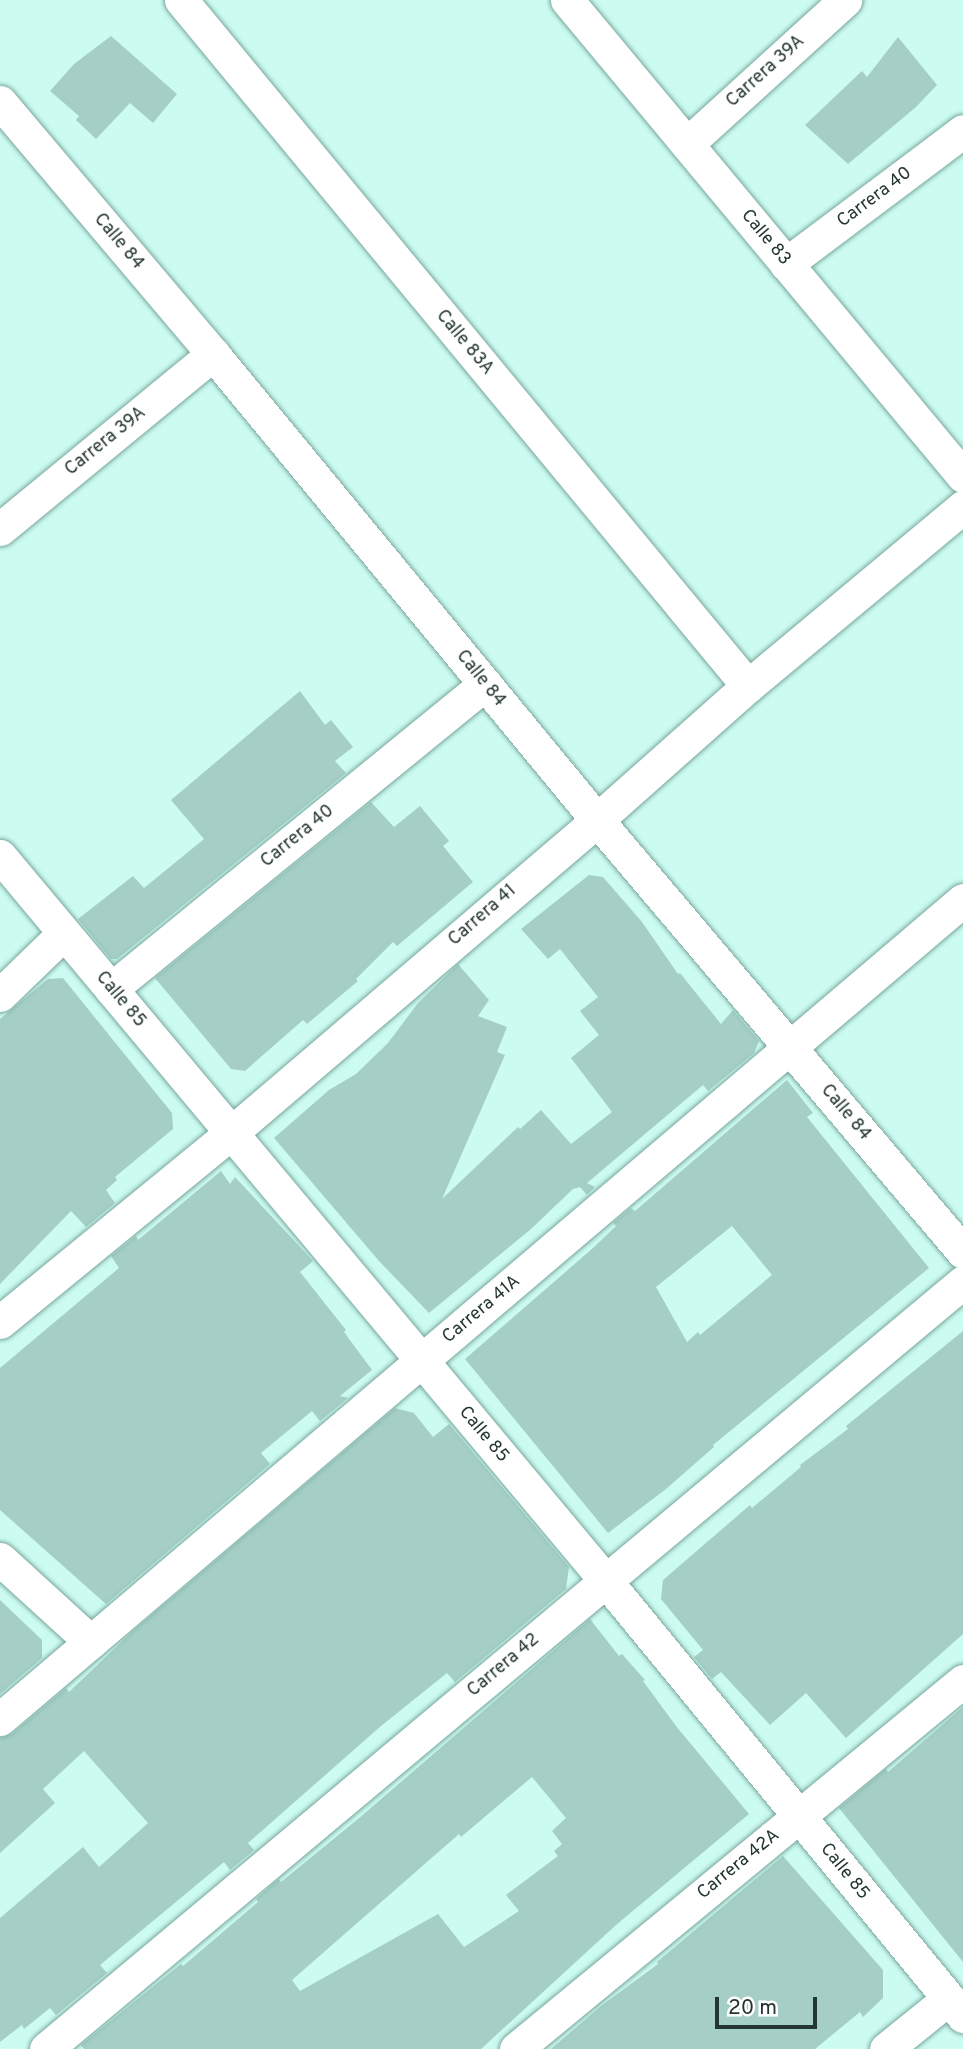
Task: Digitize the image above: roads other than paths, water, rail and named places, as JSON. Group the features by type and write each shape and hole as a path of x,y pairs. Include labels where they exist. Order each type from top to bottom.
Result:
{"street":[{"name":"Calle 83A","path":"181,0 748,686"},
{"name":"Calle 83","path":"567,0 963,476"},
{"name":"Carrera 39A","path":"687,144 845,0"},
{"name":"Calle 84","path":"0,102 213,354 597,820 963,1252"},
{"name":"Carrera 40","path":"786,264 963,131"},
{"name":"Carrera 39A","path":"0,529 213,354"},
{"name":"Carrera 41","path":"0,1322 231,1133 597,820 748,686 963,507"},
{"name":"Carrera 40","path":"111,989 485,684"},
{"name":"Calle 85","path":"0,856 606,1581 956,2007"},
{"name":"Carrera 41A","path":"0,1719 963,900"},
{"path":"0,995 64,933"},
{"name":"Carrera 42","path":"46,2049 963,1282"},
{"path":"0,1559 90,1642"},
{"name":"Carrera 42A","path":"516,2049 963,1681"},
{"path":"886,2049 956,2007"}]}
